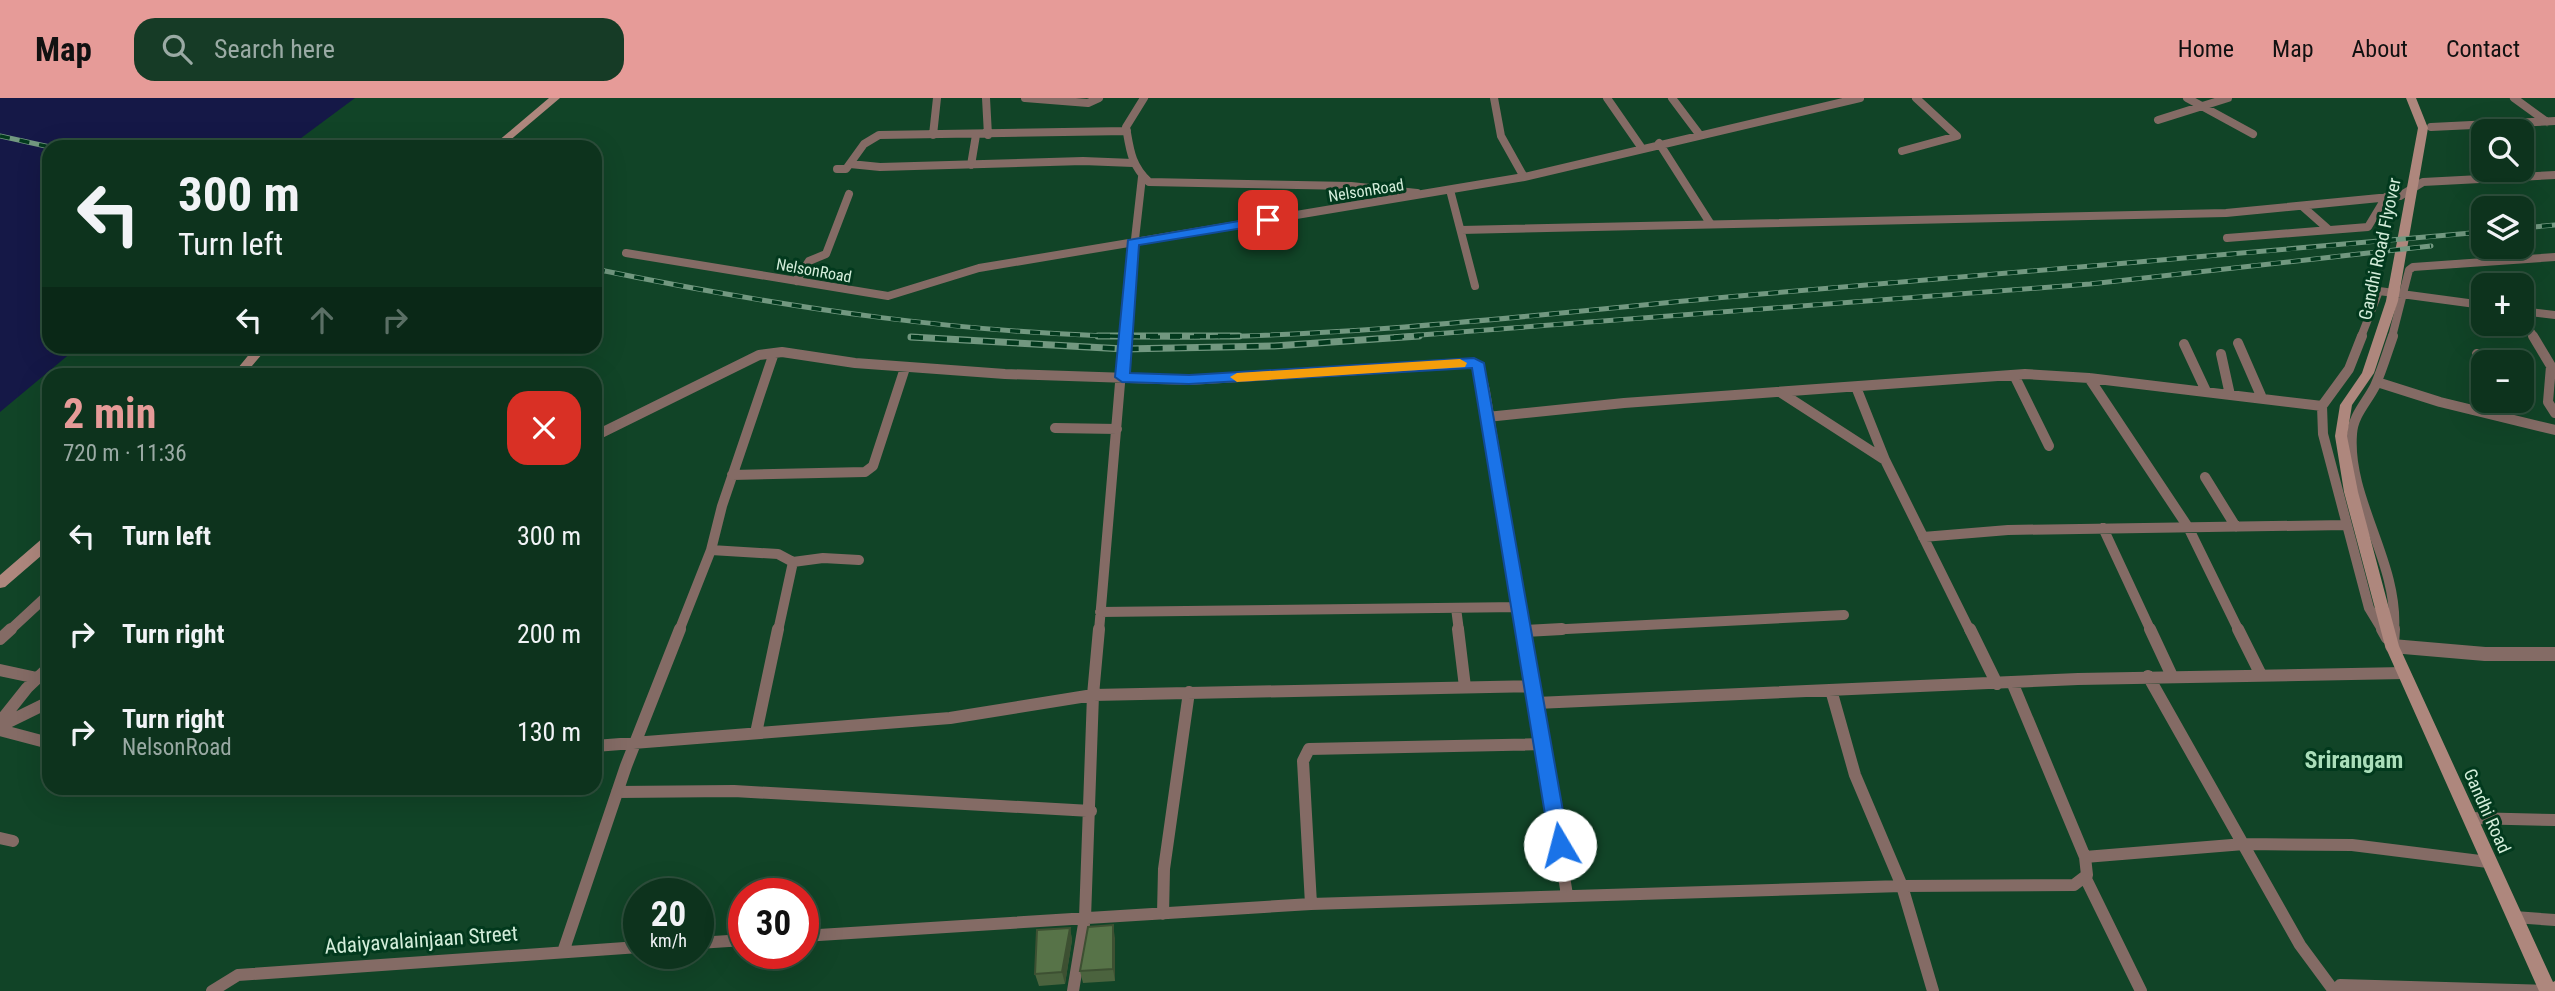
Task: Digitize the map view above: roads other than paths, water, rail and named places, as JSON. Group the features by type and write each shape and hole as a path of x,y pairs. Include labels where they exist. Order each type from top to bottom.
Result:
{"main road":[{"path":"504,140 555,98"},
{"name":"Gandhi Road Flyover","path":"2392,646 2351,492 2342,428 2346,405 2371,365 2392,301 2422,136 2419,114 2411,98"},
{"path":"244,368 255,354"},
{"path":"0,583 42,547"},
{"name":"Gandhi Road","path":"2392,646 2548,991"},
{"path":"2548,991 2555,990"}],"street":[{"path":"933,135 937,98"},
{"path":"986,98 988,135"},
{"path":"1025,98 1088,103 1099,98"},
{"path":"1144,98 1130,117 1127,131 1133,163 1142,177 1157,184 1352,186 1423,195"},
{"path":"1494,98 1501,136 1524,177"},
{"path":"1607,98 1641,147"},
{"path":"1672,98 1699,134"},
{"name":"NelsonRoad","path":"626,253 890,296 979,268 1524,177 1641,147 1860,98"},
{"path":"1902,151 1957,135 1916,98"},
{"path":"2187,98 2253,134"},
{"path":"2158,120 2228,98"},
{"path":"2514,98 2551,122 2555,128"},
{"path":"2431,127 2551,122"},
{"path":"837,169 846,169 872,137 1127,131"},
{"path":"971,164 976,135"},
{"path":"1659,143 1710,223"},
{"path":"850,164 1083,161 1133,163"},
{"path":"1461,230 2226,213 2403,195 2423,182 2555,175"},
{"path":"1073,991 1085,918 1091,811 1093,695 1132,243 1142,177"},
{"path":"1450,190 1475,286"},
{"path":"796,281 809,261 826,254 849,194"},
{"path":"2227,238 2369,226 2386,197"},
{"path":"2302,206 2328,229"},
{"path":"2392,646 2396,624 2389,579 2351,445 2354,415 2377,382 2411,268 2555,257"},
{"path":"2392,646 2370,608 2323,434 2322,407 2349,369 2377,293 2383,291 2471,303"},
{"path":"2534,313 2555,316"},
{"path":"2533,336 2551,366 2548,402 2555,413"},
{"path":"2238,343 2262,398"},
{"path":"2184,344 2206,391"},
{"path":"564,952 634,743 711,550 732,475 774,353"},
{"path":"602,433 759,355 774,353 905,368 1189,380 1474,363 1479,366 1482,375 1567,895"},
{"path":"2221,354 2225,368 2222,373 2230,394"},
{"path":"732,475 858,475 867,471 873,466 905,368"},
{"path":"1487,416 2014,375 2089,378 2322,407"},
{"path":"2014,375 2049,446"},
{"path":"2089,378 2188,527 2260,673"},
{"path":"2377,382 2471,409"},
{"path":"1856,387 1885,460 1997,684"},
{"path":"1780,392 1885,460"},
{"path":"2489,413 2555,430"},
{"path":"1055,428 1117,429"},
{"path":"2205,477 2236,527"},
{"path":"1923,537 2008,530 2346,525"},
{"path":"2103,528 2172,676"},
{"path":"711,550 778,554 793,562 823,558 859,560"},
{"path":"756,733 793,562"},
{"path":"0,639 42,600"},
{"path":"1100,612 1520,607"},
{"path":"1456,608 1465,687"},
{"path":"1525,631 1844,615"},
{"path":"2392,646 2485,654 2552,654"},
{"path":"0,670 37,678"},
{"path":"0,726 42,673"},
{"path":"1536,704 2148,676 2404,673"},
{"path":"2148,676 2300,945 2334,991 2340,985 2548,991"},
{"path":"819,935 1311,904 1902,886 2074,885 2088,873 2085,857 2012,682"},
{"path":"602,746 950,718 1093,695 1534,686"},
{"path":"1831,690 1855,775 1902,886 1933,991"},
{"path":"1163,914 1164,869 1189,692"},
{"path":"0,726 42,705"},
{"path":"0,726 42,741"},
{"path":"1311,904 1303,761 1309,749 1544,744"},
{"path":"617,792 761,792 1091,811"},
{"path":"2469,818 2555,820"},
{"path":"2085,857 2244,844 2351,845 2488,862"},
{"path":"2085,877 2141,991"},
{"path":"2514,917 2555,920"},
{"name":"Adaiyavalainjaan Street","path":"212,991 238,975 623,948"}],"railway":[{"path":"0,136 42,145"},
{"path":"2534,227 2555,225"},
{"path":"1099,336 1246,336 1393,328 2471,233"},
{"path":"1394,337 2090,284 2431,246"},
{"path":"602,270 738,296 882,318 1099,336"},
{"path":"1099,336 1239,336"},
{"path":"919,337 911,337 1124,349 1274,346 1419,336"}],"district":[{"name":"Srirangam","path":"2354,760"}]}
